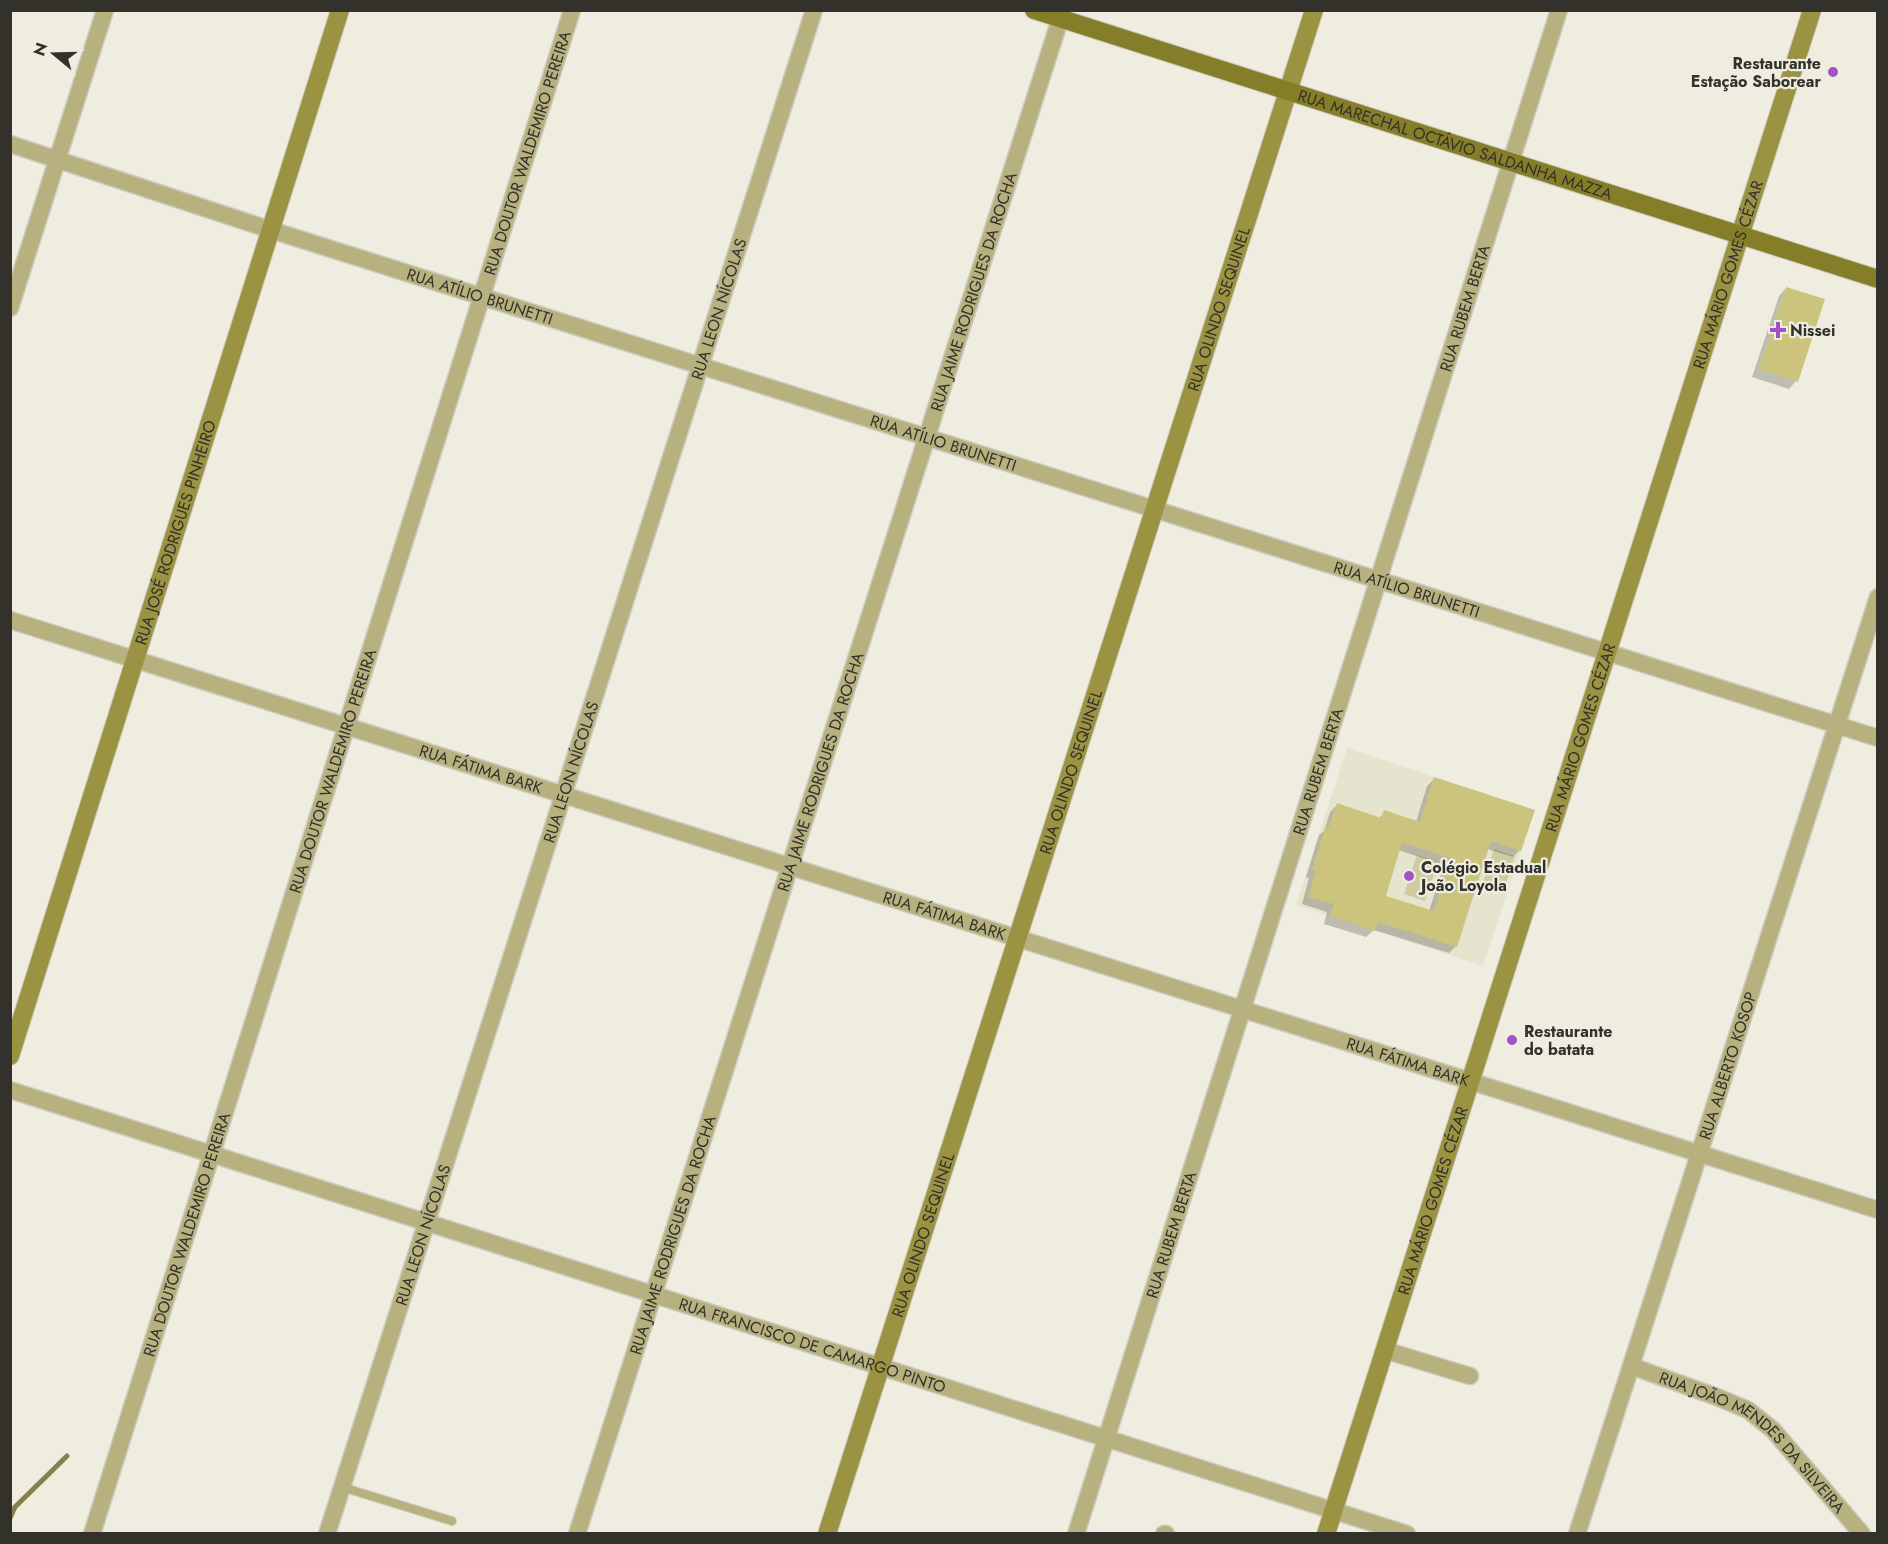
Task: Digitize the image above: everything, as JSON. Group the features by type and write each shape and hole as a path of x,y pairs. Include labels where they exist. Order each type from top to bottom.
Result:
{"main road":[{"name":"RUA MARECHAL OCTÁVIO SALDANHA MAZZA","path":"1034,10 1062,15 1288,92 1878,279"}],"street":[{"path":"10,308 105,10"},
{"name":"RUA JOSÉ RODRIGUES PINHEIRO","path":"10,1056 340,10"},
{"name":"RUA DOUTOR WALDEMIRO PEREIRA","path":"92,1533 572,10"},
{"name":"RUA LEON NÍCOLAS","path":"327,1533 814,10"},
{"name":"RUA OLINDO SEQUINEL","path":"827,1533 1314,10"},
{"name":"RUA RUBEM BERTA","path":"1076,1533 1559,10"},
{"name":"RUA MÁRIO GOMES CÉZAR","path":"1326,1533 1812,10"},
{"name":"RUA JAIME RODRIGUES DA ROCHA","path":"578,1533 1062,15"},
{"name":"RUA ATÍLIO BRUNETTI","path":"10,144 271,230 1878,738"},
{"name":"RUA ALBERTO KOSOP","path":"1577,1533 1878,597"},
{"name":"RUA FÁTIMA BARK","path":"10,620 1878,1210"},
{"name":"RUA FRANCISCO DE CAMARGO PINTO","path":"10,1090 1407,1533"},
{"path":"1384,1350 1470,1376"},
{"name":"RUA JOÃO MENDES DA SILVEIRA","path":"1631,1366 1748,1410 1773,1430 1862,1533"}],"lane":[{"path":"342,1487 452,1521"}],"shaded area":[{"name":"Colégio Estadual João Loyola","path":"1347,748 1535,810 1483,966 1296,905"},
{"path":"1494,849 1515,856 1504,890 1483,883"},
{"path":"1417,855 1438,862 1425,901 1404,894"}],"building":[{"path":"1786,287 1825,299 1798,382 1759,369"},
{"path":"1434,777 1535,810 1521,851 1491,841 1457,947 1378,922 1375,931 1330,916 1334,904 1308,897 1316,871 1312,869 1326,826 1329,827 1337,803 1381,818 1384,810 1420,822","holes":["1402,842 1450,858 1434,911 1386,896"]}],"waterway":[{"path":"10,1518 15,1507 67,1456"}],"place":[{"name":"Restaurante Estação Saborear","path":"1833,72"},
{"name":"Nissei","path":"1778,330"},
{"name":"Colégio Estadual João Loyola","path":"1409,876"},
{"name":"Restaurante do batata","path":"1512,1040"}]}
